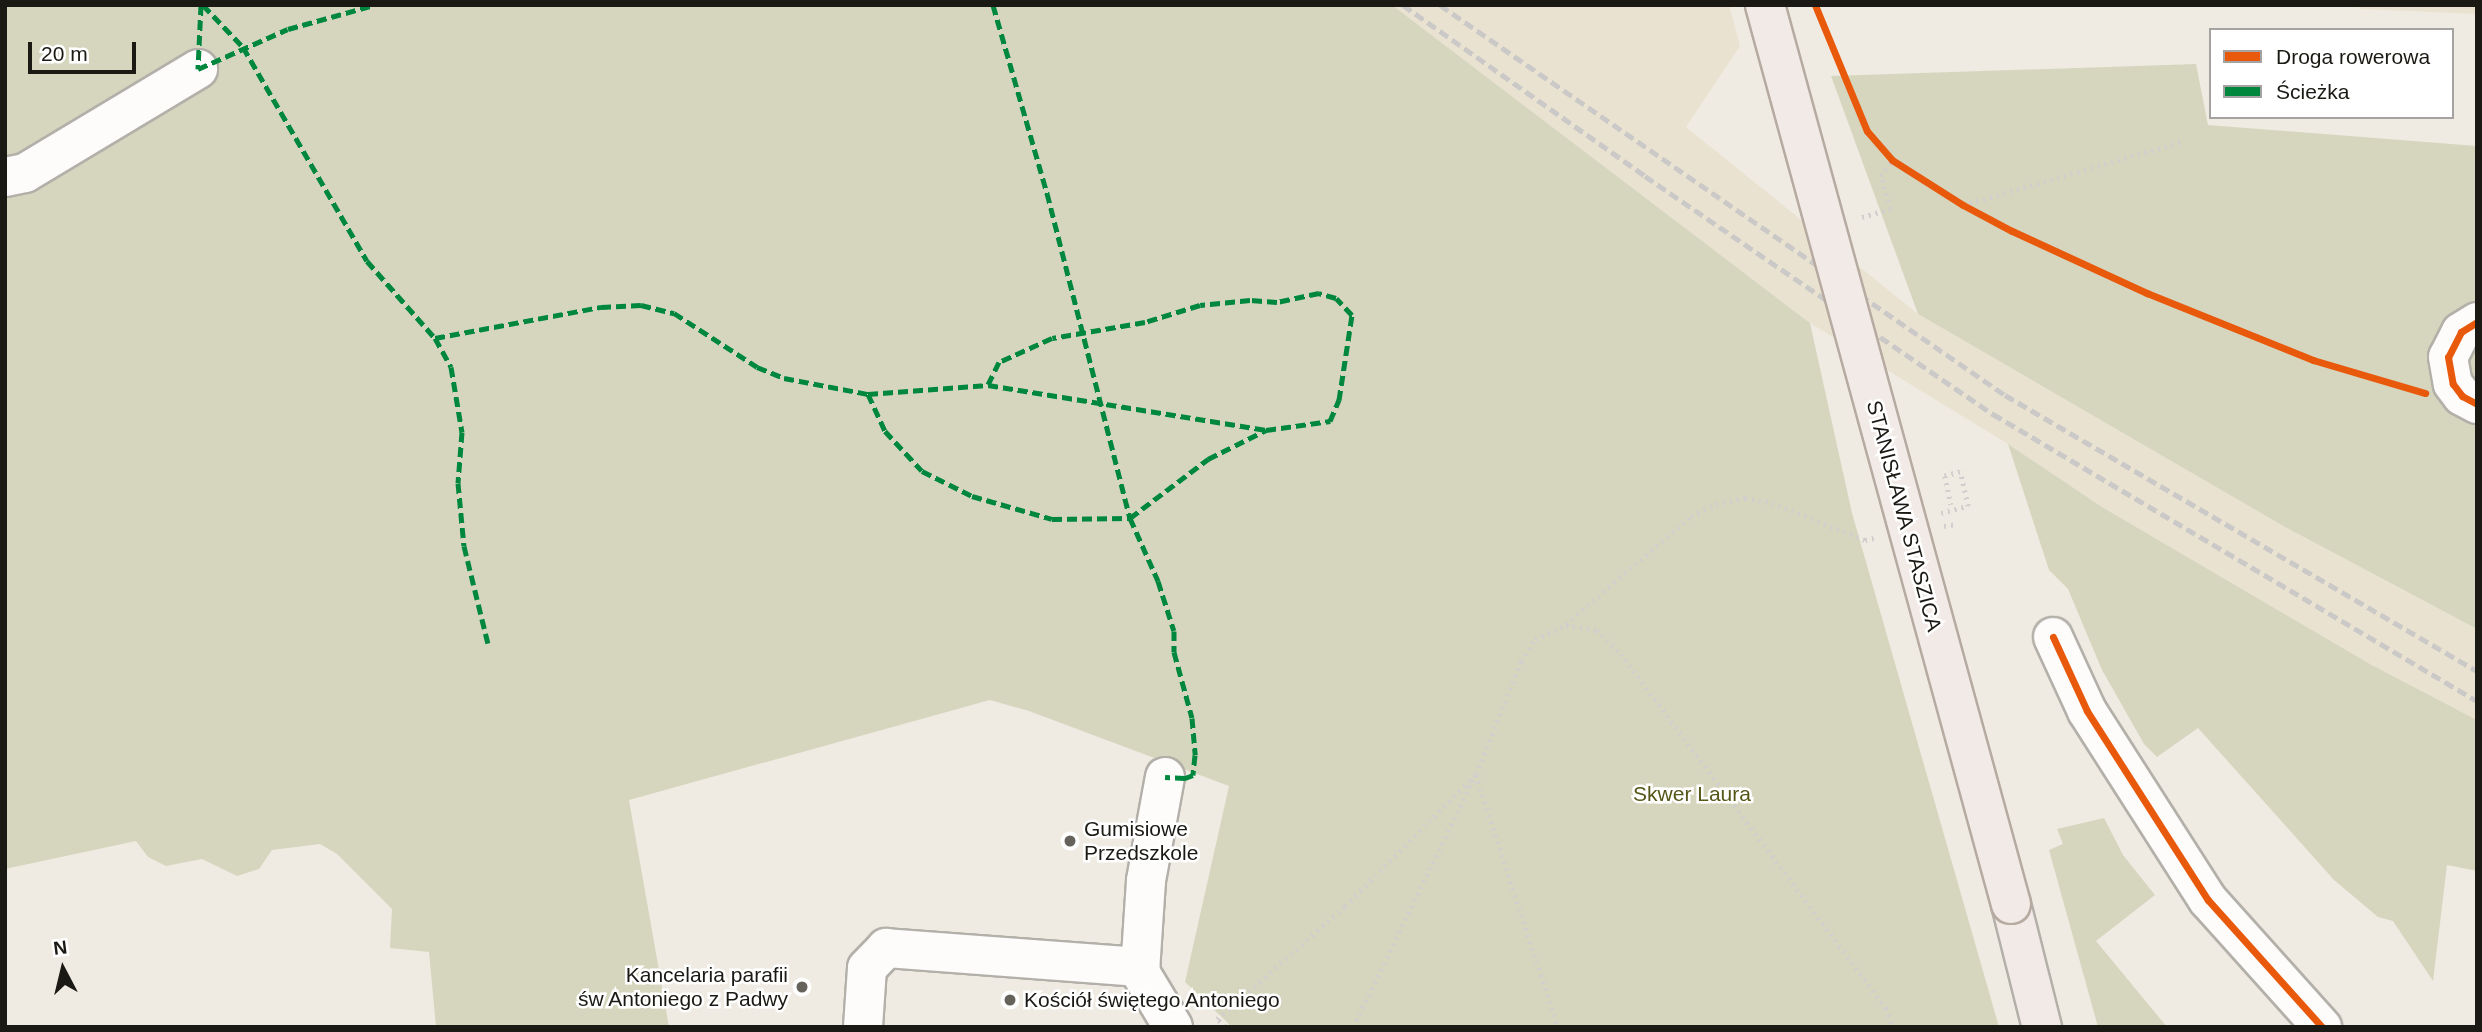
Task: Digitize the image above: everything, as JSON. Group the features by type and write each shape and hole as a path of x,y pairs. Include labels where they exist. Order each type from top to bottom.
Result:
{"main road":[{"name":"STANISŁAWA STASZICA","path":"1765,5 2011,904 2042,1027"}],"street":[{"path":"5,177 25,173 198,69"},
{"path":"2477,322 2461,332 2448,357 2453,384 2462,396 2477,404"},
{"path":"2053,637 2087,711 2208,900 2322,1027"},
{"path":"1165,777 1146,881 1140,972 1173,1027"},
{"path":"863,1027 867,968 886,948 1140,967"}],"path":[{"path":"1963,205 2185,141"},
{"path":"1860,217 1890,209 1881,176 1892,159"},
{"path":"1940,513 1969,506 1960,472 1945,476 1951,504"},
{"path":"1353,1027 1476,774 1521,661 1535,639 1566,625 1691,516 1716,504 1745,498 1772,503 1865,540"},
{"path":"1566,625 1597,630 1621,654 1886,1008 1894,1027"},
{"path":"1225,1027 1217,1019 1345,906 1476,774"},
{"path":"1476,774 1558,1027"}],"shaded area":[{"path":"1392,5 1729,5 1740,46 1686,127 1918,314 2285,527 2477,629 2477,720 2370,664 2102,507 2008,444 1810,323"},
{"path":"2359,5 2477,5 2477,14 2359,9"}],"green space":[{"name":"Skwer Laura","path":"5,5 1392,5 1810,323 1852,513 1999,1027 1232,1027 1185,982 1229,786 1029,711 990,700 629,800 669,1027 436,1027 429,952 390,948 392,909 337,854 320,844 272,850 259,869 237,876 202,859 166,866 148,857 136,841 5,869"},
{"path":"2196,64 2208,125 2477,146 2477,629 2285,527 1918,314 1831,76"},
{"path":"2008,444 2102,507 2370,664 2477,720 2477,871 2447,865 2433,981 2393,921 2378,917 2334,880 2198,728 2157,757 2144,744 2102,670 2068,589 2049,570"},
{"path":"2104,818 2123,855 2155,895 2096,941 2167,1027 2098,1027 2049,850 2063,844 2057,829"}],"railway":[{"path":"1403,5 1645,176 1993,414 2477,701"},
{"path":"1440,5 2005,395 2477,671"}],"marked path":[{"path":"201,5 198,69 288,29 374,5"},
{"path":"203,5 243,47 367,261 435,338 451,367 462,432 458,483 464,546 488,644"},
{"path":"993,5 1047,193 1130,518 1158,581 1174,631 1174,652 1192,718 1195,755 1193,775 1185,778 1165,777"},
{"path":"435,338 601,307 641,305 674,313 757,367 784,378 868,394 988,385 1266,430 1330,421 1339,400 1352,315 1336,298 1319,293 1277,302 1250,300 1200,305 1145,322 1052,338 999,362 988,385"},
{"path":"868,394 885,431 922,471 972,496 1052,519 1130,518 1208,459 1266,430"}],"cycle path":[{"path":"1815,5 1867,131 1892,160 1963,205 2012,231 2147,293 2313,360 2425,393"},
{"path":"2477,322 2461,332 2448,357 2453,384 2462,396 2477,404"},
{"path":"2053,637 2087,711 2208,900 2322,1027"}],"place":[{"name":"Gumisiowe Przedszkole","path":"1070,841"},
{"name":"Kancelaria parafii św Antoniego z Padwy","path":"802,987"},
{"name":"Kościół świętego Antoniego","path":"1010,1000"}]}
